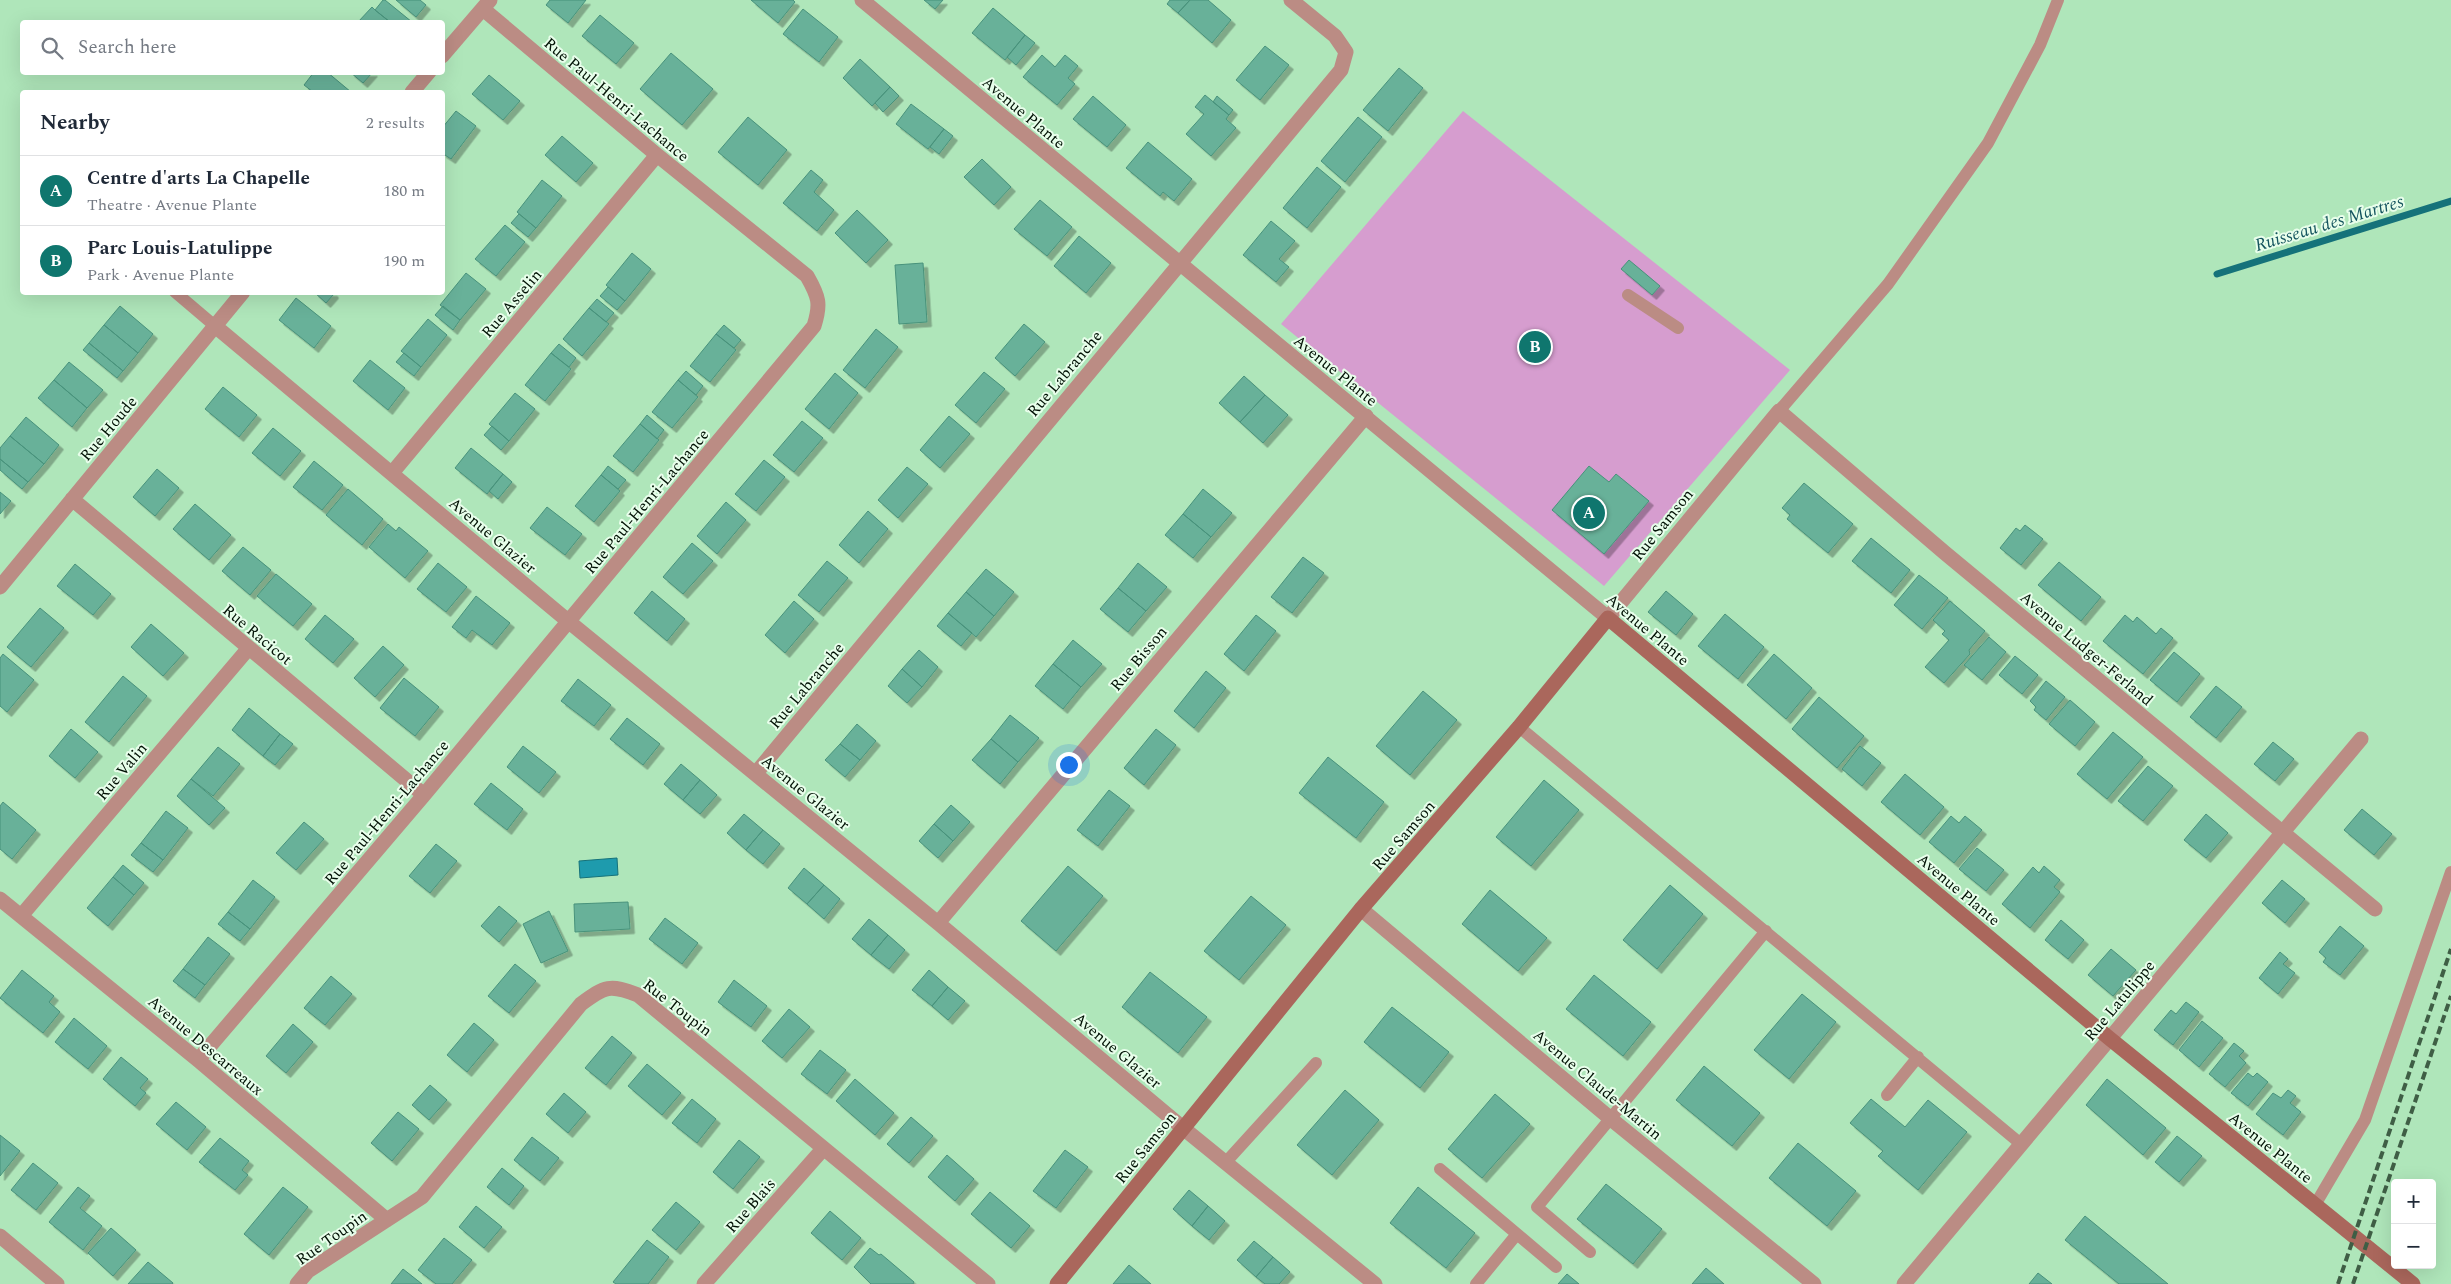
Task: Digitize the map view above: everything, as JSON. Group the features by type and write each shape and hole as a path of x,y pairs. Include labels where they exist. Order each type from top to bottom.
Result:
{"street":[{"name":"Avenue Plante","path":"862,0 1366,416 2110,1038 2413,1284"},
{"name":"Rue Labranche","path":"756,773 1341,70 1346,52 1335,36 1291,0"},
{"path":"445,52 486,4"},
{"name":"Rue Paul-Henri-Lachance","path":"198,1060 424,795 814,326 820,308 816,292 807,276 657,155 486,4"},
{"path":"414,90 426,75"},
{"name":"Rue Asselin","path":"392,473 657,155"},
{"name":"Rue Houde","path":"0,587 241,295"},
{"name":"Avenue Glazier","path":"215,326 568,621 938,922 1183,1128 1375,1284"},
{"name":"Rue Samson","path":"1056,1284 1361,909 1519,727 1779,411"},
{"name":"Avenue Ludger-Ferland","path":"1779,411 1945,553 2375,909"},
{"name":"Rue Bisson","path":"938,922 1366,416"},
{"name":"Rue Racicot","path":"72,499 248,649 424,795"},
{"name":"Rue Valin","path":"21,916 248,649"},
{"name":"Rue Latulippe","path":"1904,1284 2361,739"},
{"name":"Avenue Descarreaux","path":"0,899 198,1060 387,1220"},
{"name":"Avenue Claude-Martin","path":"1361,909 1611,1119 1814,1284"},
{"name":"Rue Toupin","path":"297,1284 308,1271 422,1197 581,1004 598,991 617,987 638,995 988,1284"},
{"name":"Rue Blais","path":"704,1284 823,1149"},
{"path":"0,1236 57,1284"}],"lane":[{"path":"1779,411 1888,284 1988,143 2040,45 2058,0"},
{"path":"179,295 215,326"},
{"path":"1628,295 1678,328"},
{"path":"1519,727 2021,1144"},
{"path":"2315,1205 2365,1120 2451,872"},
{"path":"1590,1252 1537,1206 1766,931"},
{"path":"1887,1095 1918,1057"},
{"path":"1226,1162 1316,1063"},
{"path":"1440,1169 1556,1267"},
{"path":"1476,1284 1517,1234"}],"shaded area":[{"path":"1463,111 1790,370 1604,586 1281,324"}],"water":[{"path":"617,858 618,875 580,878 579,861"}],"building":[{"path":"385,0 410,20 388,20 375,10"},
{"path":"396,0 420,0 426,5 416,17"},
{"path":"550,0 586,0 568,23 546,5"},
{"path":"751,0 793,0 795,2 778,23"},
{"path":"924,0 943,0 935,9"},
{"path":"1170,0 1190,0 1178,13 1167,4"},
{"path":"1190,0 1208,0 1231,20 1212,43 1178,13"},
{"path":"372,7 388,20 360,20"},
{"path":"993,8 1025,35 1005,60 972,33"},
{"path":"803,9 838,37 819,62 783,34"},
{"path":"600,15 634,43 616,64 582,36"},
{"path":"1025,35 1035,43 1016,65 1007,57"},
{"path":"1265,46 1289,65 1260,100 1236,80"},
{"path":"671,53 713,89 682,125 640,89"},
{"path":"1042,55 1055,67 1065,55 1078,66 1068,78 1075,84 1057,105 1023,77"},
{"path":"860,59 890,87 872,106 843,78"},
{"path":"1399,68 1423,88 1388,131 1363,110"},
{"path":"312,75 331,75 349,90 310,90 304,85"},
{"path":"354,75 370,75 363,83"},
{"path":"489,75 520,101 503,120 472,94"},
{"path":"890,87 899,96 883,112 875,103"},
{"path":"1205,95 1229,115 1226,119 1236,128 1211,156 1186,134 1204,114 1195,107"},
{"path":"1093,96 1126,125 1107,147 1073,119"},
{"path":"1217,96 1233,110 1229,115 1213,102"},
{"path":"911,104 944,129 928,149 896,124"},
{"path":"456,111 476,126 451,159 445,155 445,124"},
{"path":"748,117 787,150 758,185 718,152"},
{"path":"1358,117 1382,137 1345,182 1321,161"},
{"path":"944,129 953,136 939,154 930,147"},
{"path":"562,136 593,163 576,182 545,155"},
{"path":"1148,142 1192,179 1174,201 1163,192 1160,196 1126,168"},
{"path":"982,159 1011,187 994,205 964,177"},
{"path":"1317,167 1341,187 1307,228 1283,208"},
{"path":"811,170 823,180 814,192 834,210 817,231 783,203"},
{"path":"542,180 562,196 536,228 517,212"},
{"path":"1040,200 1072,227 1047,256 1014,229"},
{"path":"857,210 888,240 866,263 835,233"},
{"path":"519,214 536,228 528,237 511,223"},
{"path":"1271,221 1295,241 1279,259 1289,267 1276,282 1243,255"},
{"path":"505,225 525,242 496,276 475,259"},
{"path":"1079,236 1111,263 1086,293 1054,266"},
{"path":"632,253 651,269 625,301 606,285"},
{"path":"1629,260 1660,286 1652,295 1621,269"},
{"path":"923,263 927,322 899,324 895,265"},
{"path":"466,273 486,289 460,320 440,305"},
{"path":"608,287 625,301 617,310 600,296"},
{"path":"317,295 333,295 326,303"},
{"path":"296,298 331,326 314,348 279,320"},
{"path":"597,299 614,313 606,322 589,308"},
{"path":"120,306 153,334 138,353 104,325"},
{"path":"443,306 460,320 453,330 435,315"},
{"path":"589,308 609,324 582,356 563,339"},
{"path":"428,319 447,335 421,367 401,351"},
{"path":"1024,324 1045,342 1015,376 995,358"},
{"path":"104,325 138,353 123,371 89,343"},
{"path":"724,325 741,340 734,348 716,334"},
{"path":"876,329 898,347 865,388 843,370"},
{"path":"716,334 736,350 710,382 690,366"},
{"path":"89,343 123,371 117,378 83,350"},
{"path":"559,344 576,358 569,367 551,353"},
{"path":"404,353 421,367 414,376 396,362"},
{"path":"551,353 571,369 545,401 525,385"},
{"path":"370,360 405,388 388,410 353,381"},
{"path":"69,362 103,390 87,408 54,380"},
{"path":"686,371 703,386 696,395 678,380"},
{"path":"984,372 1005,389 976,423 955,405"},
{"path":"835,373 858,393 829,429 805,409"},
{"path":"1244,376 1265,395 1240,422 1219,403"},
{"path":"54,380 87,408 72,427 38,398"},
{"path":"678,380 698,397 672,428 652,412"},
{"path":"223,387 257,415 239,437 205,409"},
{"path":"515,393 535,409 509,441 489,424"},
{"path":"1265,395 1288,415 1263,443 1240,422"},
{"path":"647,415 664,430 657,439 640,424"},
{"path":"949,416 970,434 940,468 920,450"},
{"path":"26,417 59,445 44,464 10,436"},
{"path":"802,421 823,438 794,472 773,455"},
{"path":"640,424 659,440 633,472 613,456"},
{"path":"492,426 509,441 501,450 484,435"},
{"path":"273,428 301,451 280,476 252,453"},
{"path":"10,436 44,464 28,482 0,459 0,448"},
{"path":"471,448 503,474 487,494 455,468"},
{"path":"0,459 28,482 22,489 0,470"},
{"path":"764,460 785,477 756,511 735,494"},
{"path":"314,461 343,485 322,510 293,487"},
{"path":"608,466 626,480 618,489 601,475"},
{"path":"1589,466 1609,482 1616,474 1649,501 1604,554 1552,510"},
{"path":"907,467 928,484 898,518 878,500"},
{"path":"157,469 179,488 155,516 133,497"},
{"path":"503,474 512,482 498,499 489,491"},
{"path":"601,475 620,491 594,522 575,506"},
{"path":"1804,483 1853,524 1828,553 1787,519 1790,515 1782,508"},
{"path":"348,489 383,519 362,545 326,515"},
{"path":"1203,489 1232,513 1211,537 1183,514"},
{"path":"0,492 11,501 0,514"},
{"path":"726,502 746,520 717,554 697,536"},
{"path":"195,504 231,535 209,560 173,529"},
{"path":"547,507 582,534 565,555 530,528"},
{"path":"868,511 888,529 859,563 839,545"},
{"path":"1183,514 1211,537 1193,558 1165,535"},
{"path":"388,524 396,531 399,527 428,551 405,578 369,547"},
{"path":"2025,525 2043,539 2021,565 2000,548 2016,528 2020,531"},
{"path":"1871,538 1910,570 1891,593 1852,561"},
{"path":"692,543 713,561 683,594 663,577"},
{"path":"243,547 271,570 250,595 222,571"},
{"path":"1303,557 1324,573 1292,613 1271,597"},
{"path":"827,561 848,578 819,612 798,595"},
{"path":"2059,562 2101,597 2081,621 2038,585"},
{"path":"438,563 467,587 446,612 417,589"},
{"path":"1138,563 1167,587 1146,611 1118,588"},
{"path":"75,564 111,594 93,615 57,586"},
{"path":"986,569 1014,592 994,616 966,592"},
{"path":"276,574 312,604 293,626 257,596"},
{"path":"1919,575 1948,598 1922,629 1894,605"},
{"path":"1118,588 1146,611 1128,632 1100,609"},
{"path":"652,591 685,619 667,641 634,613"},
{"path":"1666,591 1693,614 1676,635 1648,612"},
{"path":"966,592 994,616 976,637 948,613"},
{"path":"476,596 510,623 492,645 472,630 466,638 452,627"},
{"path":"794,601 814,619 785,653 765,635"},
{"path":"1950,601 1985,631 1969,650 1970,654 1944,683 1925,667 1949,640 1942,634 1945,631 1933,620"},
{"path":"40,608 64,628 31,667 7,647"},
{"path":"948,613 972,633 961,646 937,626"},
{"path":"1725,614 1764,647 1738,679 1698,646"},
{"path":"325,615 354,639 333,663 305,639"},
{"path":"1256,615 1276,631 1244,671 1224,654"},
{"path":"2125,615 2133,622 2137,617 2156,634 2161,628 2173,638 2143,674 2103,641"},
{"path":"151,624 184,653 163,676 131,647"},
{"path":"1989,637 2006,652 1982,680 1964,665"},
{"path":"1073,640 1102,664 1081,687 1053,664"},
{"path":"383,646 404,665 375,697 354,678"},
{"path":"919,650 938,667 922,687 902,669"},
{"path":"2174,652 2200,674 2177,702 2150,680"},
{"path":"3,654 34,680 7,712 0,706 0,658"},
{"path":"1774,654 1812,688 1786,719 1747,685"},
{"path":"2015,656 2038,675 2022,694 1999,675"},
{"path":"1053,664 1081,687 1063,709 1035,686"},
{"path":"902,669 922,687 907,703 888,686"},
{"path":"1206,671 1226,688 1194,728 1174,711"},
{"path":"123,676 147,696 109,742 85,722"},
{"path":"404,678 439,707 415,736 380,708"},
{"path":"578,679 611,705 594,726 561,701"},
{"path":"2046,681 2065,697 2046,720 2034,710 2036,707 2030,701"},
{"path":"2216,686 2242,707 2216,738 2190,717"},
{"path":"1423,691 1457,720 1410,775 1376,746"},
{"path":"1819,697 1864,736 1837,768 1792,729"},
{"path":"2070,700 2095,722 2075,746 2049,724"},
{"path":"249,708 280,734 263,756 232,730"},
{"path":"1010,715 1039,738 1018,762 991,739"},
{"path":"627,718 660,744 643,765 610,739"},
{"path":"857,724 876,741 860,760 840,744"},
{"path":"71,729 98,752 75,778 49,756"},
{"path":"1156,729 1176,745 1144,785 1124,768"},
{"path":"2113,732 2143,757 2107,799 2077,774"},
{"path":"280,734 293,744 275,765 263,756"},
{"path":"991,739 1018,762 1000,784 972,760"},
{"path":"2273,742 2294,759 2275,781 2254,764"},
{"path":"840,744 860,760 845,777 825,760"},
{"path":"523,746 556,772 539,793 507,767"},
{"path":"1860,746 1881,763 1862,786 1842,769"},
{"path":"218,747 240,764 213,796 191,779"},
{"path":"1328,757 1384,802 1356,838 1299,793"},
{"path":"681,764 700,780 683,800 664,784"},
{"path":"2148,766 2173,786 2143,821 2118,801"},
{"path":"1905,774 1944,807 1920,835 1881,802"},
{"path":"191,779 225,808 209,825 177,796"},
{"path":"700,780 717,795 700,814 683,800"},
{"path":"1544,780 1579,810 1531,866 1496,837"},
{"path":"491,783 523,809 507,830 474,804"},
{"path":"1109,790 1130,806 1098,846 1077,830"},
{"path":"3,802 36,830 12,859 0,849 0,806"},
{"path":"951,805 970,822 953,841 934,824"},
{"path":"2362,809 2392,834 2374,855 2344,830"},
{"path":"166,811 188,828 163,860 141,843"},
{"path":"744,814 763,830 746,850 727,833"},
{"path":"2206,814 2228,833 2206,858 2184,840"},
{"path":"1951,816 1959,823 1965,816 1982,830 1954,863 1929,842"},
{"path":"304,822 324,839 296,870 276,853"},
{"path":"934,824 953,841 938,858 919,841"},
{"path":"763,830 780,844 763,864 746,850"},
{"path":"141,843 163,860 153,872 131,855"},
{"path":"436,844 457,861 430,893 409,876"},
{"path":"1977,848 2004,870 1986,891 1959,869"},
{"path":"123,865 144,883 134,895 113,877"},
{"path":"1068,866 1103,896 1056,951 1021,921"},
{"path":"2044,866 2060,880 2054,887 2060,892 2030,928 2002,904 2033,867 2039,873"},
{"path":"804,868 824,885 807,904 788,888"},
{"path":"113,877 134,895 108,926 87,908"},
{"path":"253,880 275,897 250,929 228,912"},
{"path":"2282,880 2305,899 2285,923 2262,903"},
{"path":"824,885 840,899 824,919 807,904"},
{"path":"1670,885 1703,914 1657,969 1623,940"},
{"path":"1490,890 1547,938 1518,971 1462,924"},
{"path":"1251,896 1286,925 1239,980 1204,951"},
{"path":"628,902 630,929 575,932 574,904"},
{"path":"499,906 517,921 499,942 481,926"},
{"path":"549,911 568,951 541,963 523,924"},
{"path":"228,912 250,929 240,941 218,924"},
{"path":"665,918 698,943 682,964 649,939"},
{"path":"869,919 888,935 871,955 852,939"},
{"path":"2061,920 2084,940 2068,959 2045,940"},
{"path":"2340,926 2364,946 2340,975 2323,962 2326,958 2319,952"},
{"path":"888,935 905,950 889,969 871,955"},
{"path":"208,937 230,954 205,985 183,969"},
{"path":"2111,949 2136,970 2113,996 2088,975"},
{"path":"2280,952 2288,959 2283,964 2295,973 2278,994 2259,978"},
{"path":"515,964 536,981 509,1013 488,996"},
{"path":"183,969 205,985 195,998 173,981"},
{"path":"22,970 54,996 49,1002 60,1012 43,1033 0,998"},
{"path":"929,970 948,987 932,1006 912,990"},
{"path":"1150,972 1207,1017 1178,1053 1122,1007"},
{"path":"1594,975 1651,1022 1623,1056 1566,1009"},
{"path":"331,976 352,994 325,1025 304,1008"},
{"path":"734,980 767,1006 751,1027 718,1002"},
{"path":"948,987 965,1001 948,1020 932,1006"},
{"path":"1802,994 1836,1022 1789,1079 1754,1050"},
{"path":"2186,1002 2199,1012 2173,1045 2154,1030 2171,1010 2176,1014"},
{"path":"1392,1007 1449,1052 1420,1088 1364,1042"},
{"path":"789,1009 810,1027 782,1058 762,1041"},
{"path":"74,1018 107,1046 88,1069 55,1042"},
{"path":"2202,1021 2223,1038 2199,1067 2179,1050"},
{"path":"474,1023 494,1040 467,1072 447,1055"},
{"path":"293,1024 313,1042 286,1073 266,1056"},
{"path":"612,1036 632,1053 606,1085 585,1068"},
{"path":"2234,1043 2244,1051 2239,1056 2246,1063 2225,1087 2209,1074"},
{"path":"820,1050 846,1070 827,1094 801,1074"},
{"path":"121,1057 148,1079 140,1088 146,1093 135,1106 103,1079"},
{"path":"647,1064 681,1093 662,1115 628,1086"},
{"path":"1704,1066 1760,1113 1732,1146 1676,1100"},
{"path":"2248,1073 2253,1077 2257,1073 2268,1082 2248,1106 2231,1093"},
{"path":"855,1079 894,1113 875,1135 836,1101"},
{"path":"2107,1079 2166,1128 2143,1155 2086,1105"},
{"path":"430,1085 447,1100 429,1120 412,1105"},
{"path":"1345,1090 1379,1120 1332,1175 1297,1145"},
{"path":"2288,1090 2296,1096 2290,1103 2301,1112 2283,1135 2256,1114 2273,1093 2281,1098"},
{"path":"564,1093 586,1112 568,1133 546,1114"},
{"path":"1495,1094 1530,1124 1482,1178 1448,1149"},
{"path":"692,1099 716,1119 697,1143 672,1123"},
{"path":"1871,1099 1905,1127 1928,1100 1967,1132 1918,1190 1878,1156 1883,1151 1850,1123"},
{"path":"176,1102 206,1127 187,1150 156,1124"},
{"path":"398,1112 419,1129 392,1161 371,1143"},
{"path":"911,1117 933,1136 909,1163 887,1144"},
{"path":"0,1135 20,1151 0,1176"},
{"path":"2177,1136 2202,1156 2179,1182 2155,1162"},
{"path":"532,1137 559,1158 540,1181 514,1160"},
{"path":"220,1138 249,1161 242,1170 248,1175 235,1190 199,1162"},
{"path":"739,1140 760,1157 733,1189 713,1172"},
{"path":"1798,1143 1856,1191 1827,1226 1769,1178"},
{"path":"1065,1150 1088,1167 1056,1208 1033,1191"},
{"path":"947,1155 974,1179 955,1201 928,1177"},
{"path":"33,1163 58,1183 36,1210 11,1190"},
{"path":"502,1168 524,1186 509,1205 487,1187"},
{"path":"1606,1184 1662,1229 1633,1264 1577,1219"},
{"path":"78,1187 90,1196 80,1208 102,1226 83,1250 49,1222"},
{"path":"283,1187 308,1207 269,1255 244,1234"},
{"path":"1418,1187 1475,1233 1446,1268 1390,1223"},
{"path":"1189,1190 1208,1206 1192,1226 1173,1209"},
{"path":"990,1192 1030,1226 1011,1248 971,1214"},
{"path":"676,1202 700,1222 676,1250 652,1230"},
{"path":"476,1206 502,1227 484,1248 459,1227"},
{"path":"1208,1206 1225,1221 1209,1240 1192,1226"},
{"path":"830,1211 861,1238 842,1260 811,1233"},
{"path":"2085,1216 2168,1284 2119,1284 2065,1240"},
{"path":"111,1228 136,1250 113,1276 88,1253"},
{"path":"444,1238 472,1260 452,1284 436,1284 418,1270"},
{"path":"647,1240 669,1257 648,1284 616,1284 613,1282"},
{"path":"1254,1241 1273,1257 1256,1277 1237,1260"},
{"path":"870,1248 879,1255 881,1254 914,1282 913,1284 871,1284 854,1267"},
{"path":"1273,1257 1290,1272 1279,1284 1265,1284 1256,1277"},
{"path":"148,1262 173,1283 128,1284"},
{"path":"1129,1265 1151,1284 1113,1284"},
{"path":"1706,1268 1724,1284 1692,1284"},
{"path":"403,1269 422,1284 391,1284"},
{"path":"2038,1273 2052,1284 2029,1284"},
{"path":"1567,1274 1579,1284 1558,1284"}],"waterway":[{"name":"Ruisseau des Martres","path":"2217,274 2451,201"}],"railway":[{"path":"2338,1284 2451,949"},
{"path":"2353,1284 2451,996"}],"place":[{"name":"Parc Louis-Latulippe","path":"1535,347"},
{"name":"Centre d'arts La Chapelle","path":"1589,513"}]}
